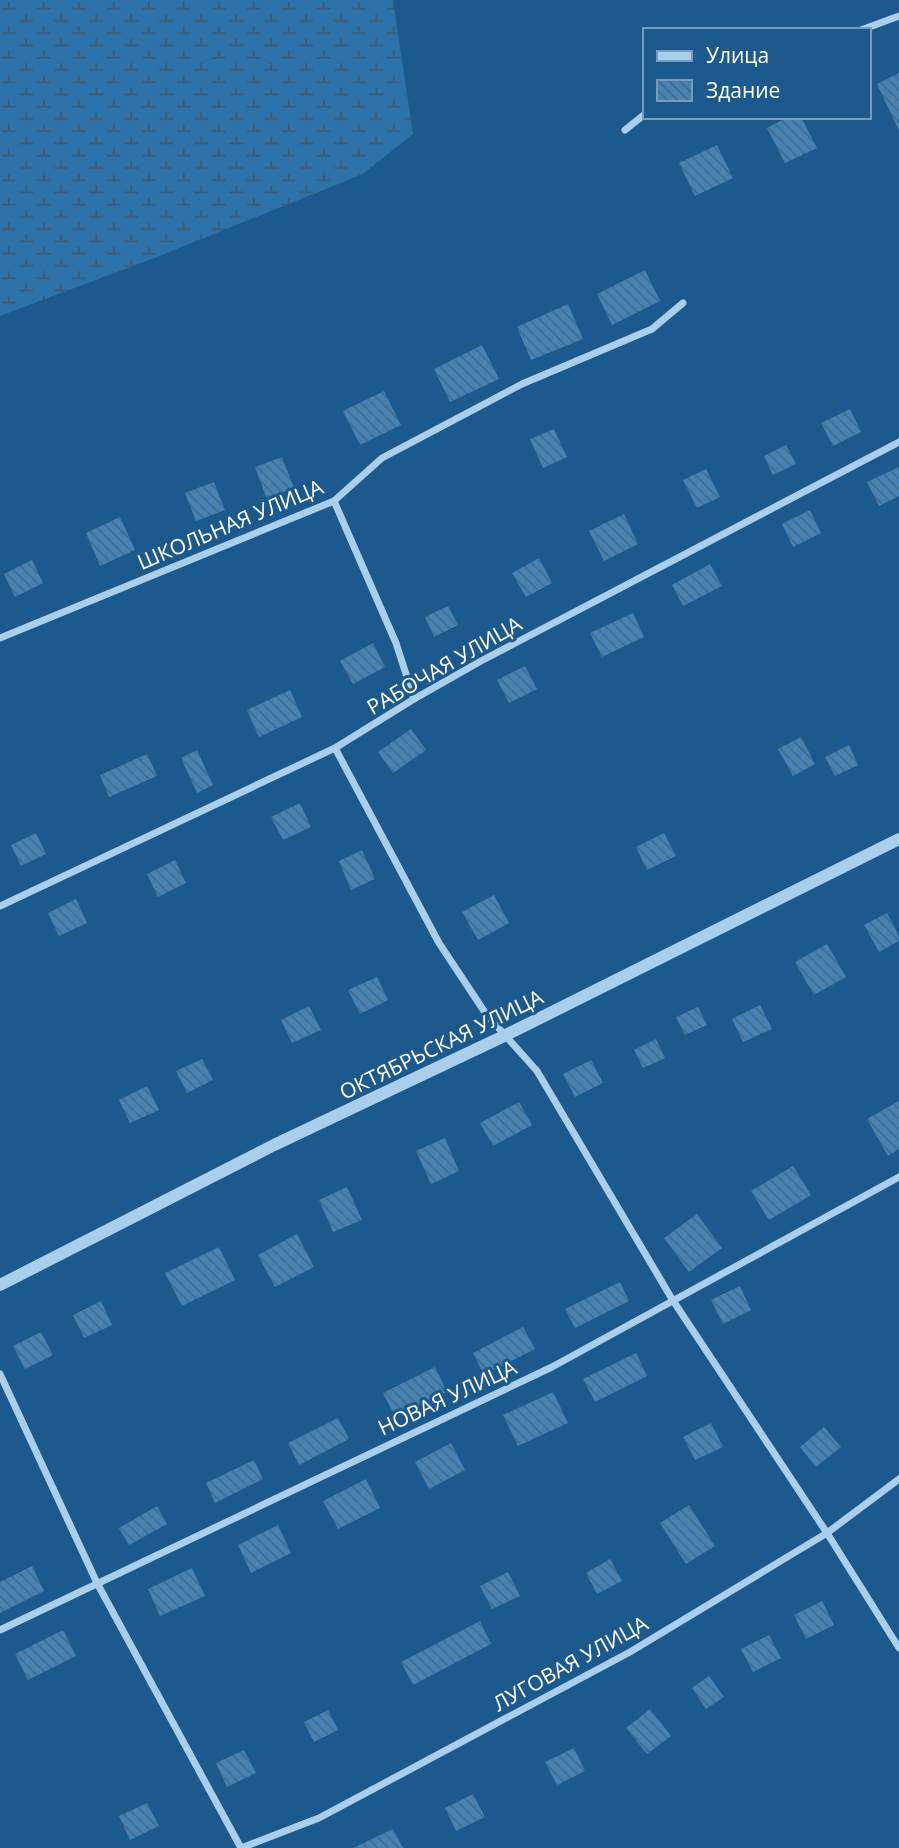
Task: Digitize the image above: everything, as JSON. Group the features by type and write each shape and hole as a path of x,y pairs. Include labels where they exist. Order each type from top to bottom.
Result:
{"street":[{"path":"866,28 899,16"},
{"path":"625,130 643,116"},
{"name":"ШКОЛЬНАЯ УЛИЦА","path":"0,638 334,501 382,458 522,384 652,329 683,303"},
{"name":"РАБОЧАЯ УЛИЦА","path":"0,906 335,748 481,661 899,442"},
{"path":"334,501 396,643 414,699"},
{"path":"335,748 439,943 486,1014 537,1071 672,1299 827,1533 899,1648"},
{"name":"ОКТЯБРЬСКАЯ УЛИЦА","path":"0,1284 274,1145 504,1036 899,839"},
{"name":"НОВАЯ УЛИЦА","path":"0,1630 552,1367 899,1177"},
{"path":"0,1374 97,1583 241,1848"},
{"name":"ЛУГОВАЯ УЛИЦА","path":"241,1848 319,1818 618,1658 827,1533 899,1479"}],"green space":[{"path":"0,0 393,0 413,134 363,174 162,255 0,316"}],"building":[{"path":"899,73 899,131 877,84"},
{"path":"784,119 802,119 817,148 785,163 767,128"},
{"path":"717,145 733,178 695,196 679,163"},
{"path":"645,270 660,301 612,325 597,294"},
{"path":"568,304 583,339 531,360 517,327"},
{"path":"482,345 499,379 450,402 434,369"},
{"path":"384,391 401,425 360,445 343,411"},
{"path":"850,409 861,432 833,446 821,423"},
{"path":"554,429 567,457 543,468 530,439"},
{"path":"786,445 796,464 773,475 764,456"},
{"path":"282,457 294,488 267,499 255,467"},
{"path":"899,467 899,496 879,506 867,482"},
{"path":"706,469 720,497 697,508 683,480"},
{"path":"214,482 225,510 196,521 185,493"},
{"path":"810,510 821,533 793,547 782,524"},
{"path":"624,514 638,544 604,561 589,531"},
{"path":"120,517 135,550 100,566 86,533"},
{"path":"539,558 552,583 526,597 512,573"},
{"path":"32,560 43,583 15,597 4,574"},
{"path":"710,564 722,586 683,606 672,585"},
{"path":"448,606 458,625 434,637 425,617"},
{"path":"633,613 644,637 602,657 590,633"},
{"path":"373,643 385,667 353,684 340,661"},
{"path":"525,666 537,689 509,703 497,680"},
{"path":"290,690 302,717 259,737 247,710"},
{"path":"411,729 426,750 393,773 378,752"},
{"path":"801,737 815,764 793,776 778,749"},
{"path":"849,745 858,765 835,776 825,757"},
{"path":"197,750 213,785 197,793 181,758"},
{"path":"147,754 157,776 109,797 100,775"},
{"path":"300,803 311,827 283,840 271,817"},
{"path":"36,833 46,854 21,866 11,845"},
{"path":"664,833 676,856 647,870 636,847"},
{"path":"362,850 375,879 351,890 339,861"},
{"path":"175,860 186,883 158,897 147,874"},
{"path":"494,895 509,923 478,940 462,912"},
{"path":"76,899 87,923 59,936 48,913"},
{"path":"887,913 899,941 879,952 864,925"},
{"path":"827,944 846,977 814,995 795,962"},
{"path":"377,977 388,1000 360,1014 348,990"},
{"path":"760,1005 772,1029 743,1042 732,1019"},
{"path":"309,1006 321,1030 292,1043 281,1020"},
{"path":"698,1007 707,1025 685,1035 676,1017"},
{"path":"656,1039 665,1058 643,1068 634,1050"},
{"path":"202,1059 213,1080 187,1093 176,1071"},
{"path":"591,1060 603,1083 575,1097 563,1074"},
{"path":"147,1086 159,1110 130,1123 119,1100"},
{"path":"899,1101 899,1149 888,1156 867,1119"},
{"path":"519,1102 532,1125 493,1146 480,1123"},
{"path":"445,1138 459,1171 431,1184 416,1151"},
{"path":"793,1166 811,1195 769,1220 751,1191"},
{"path":"347,1187 362,1220 333,1232 319,1200"},
{"path":"697,1214 722,1248 689,1272 664,1238"},
{"path":"297,1234 314,1267 275,1287 258,1255"},
{"path":"219,1247 235,1280 182,1306 165,1273"},
{"path":"620,1282 629,1301 575,1328 565,1309"},
{"path":"740,1286 751,1310 723,1324 711,1300"},
{"path":"101,1301 112,1325 84,1338 73,1315"},
{"path":"523,1327 535,1349 484,1375 473,1353"},
{"path":"41,1332 53,1355 25,1369 13,1346"},
{"path":"636,1353 647,1376 595,1402 583,1379"},
{"path":"435,1367 447,1392 395,1417 383,1393"},
{"path":"553,1392 568,1423 518,1446 503,1415"},
{"path":"338,1418 349,1439 299,1465 288,1443"},
{"path":"711,1423 723,1447 695,1460 683,1437"},
{"path":"824,1427 841,1447 816,1467 800,1447"},
{"path":"451,1443 465,1470 429,1489 415,1462"},
{"path":"254,1460 263,1479 215,1503 206,1483"},
{"path":"366,1479 380,1508 338,1529 323,1501"},
{"path":"689,1505 715,1546 686,1564 660,1523"},
{"path":"157,1506 167,1524 129,1545 119,1528"},
{"path":"278,1525 291,1553 251,1573 238,1545"},
{"path":"610,1559 622,1581 597,1594 586,1573"},
{"path":"32,1566 44,1591 0,1613 0,1582"},
{"path":"192,1568 205,1596 160,1616 148,1589"},
{"path":"508,1572 520,1596 492,1609 480,1586"},
{"path":"822,1601 834,1625 806,1639 794,1615"},
{"path":"480,1621 491,1644 413,1685 401,1662"},
{"path":"63,1630 76,1656 28,1680 15,1654"},
{"path":"769,1635 781,1658 753,1672 741,1649"},
{"path":"709,1676 724,1697 706,1709 692,1688"},
{"path":"650,1709 671,1736 647,1754 626,1728"},
{"path":"328,1710 338,1730 314,1742 304,1722"},
{"path":"574,1748 585,1771 557,1785 545,1762"},
{"path":"244,1750 256,1773 227,1787 216,1763"},
{"path":"473,1794 485,1817 456,1831 445,1808"},
{"path":"147,1803 159,1826 130,1840 119,1816"},
{"path":"393,1829 403,1848 353,1848"}]}
